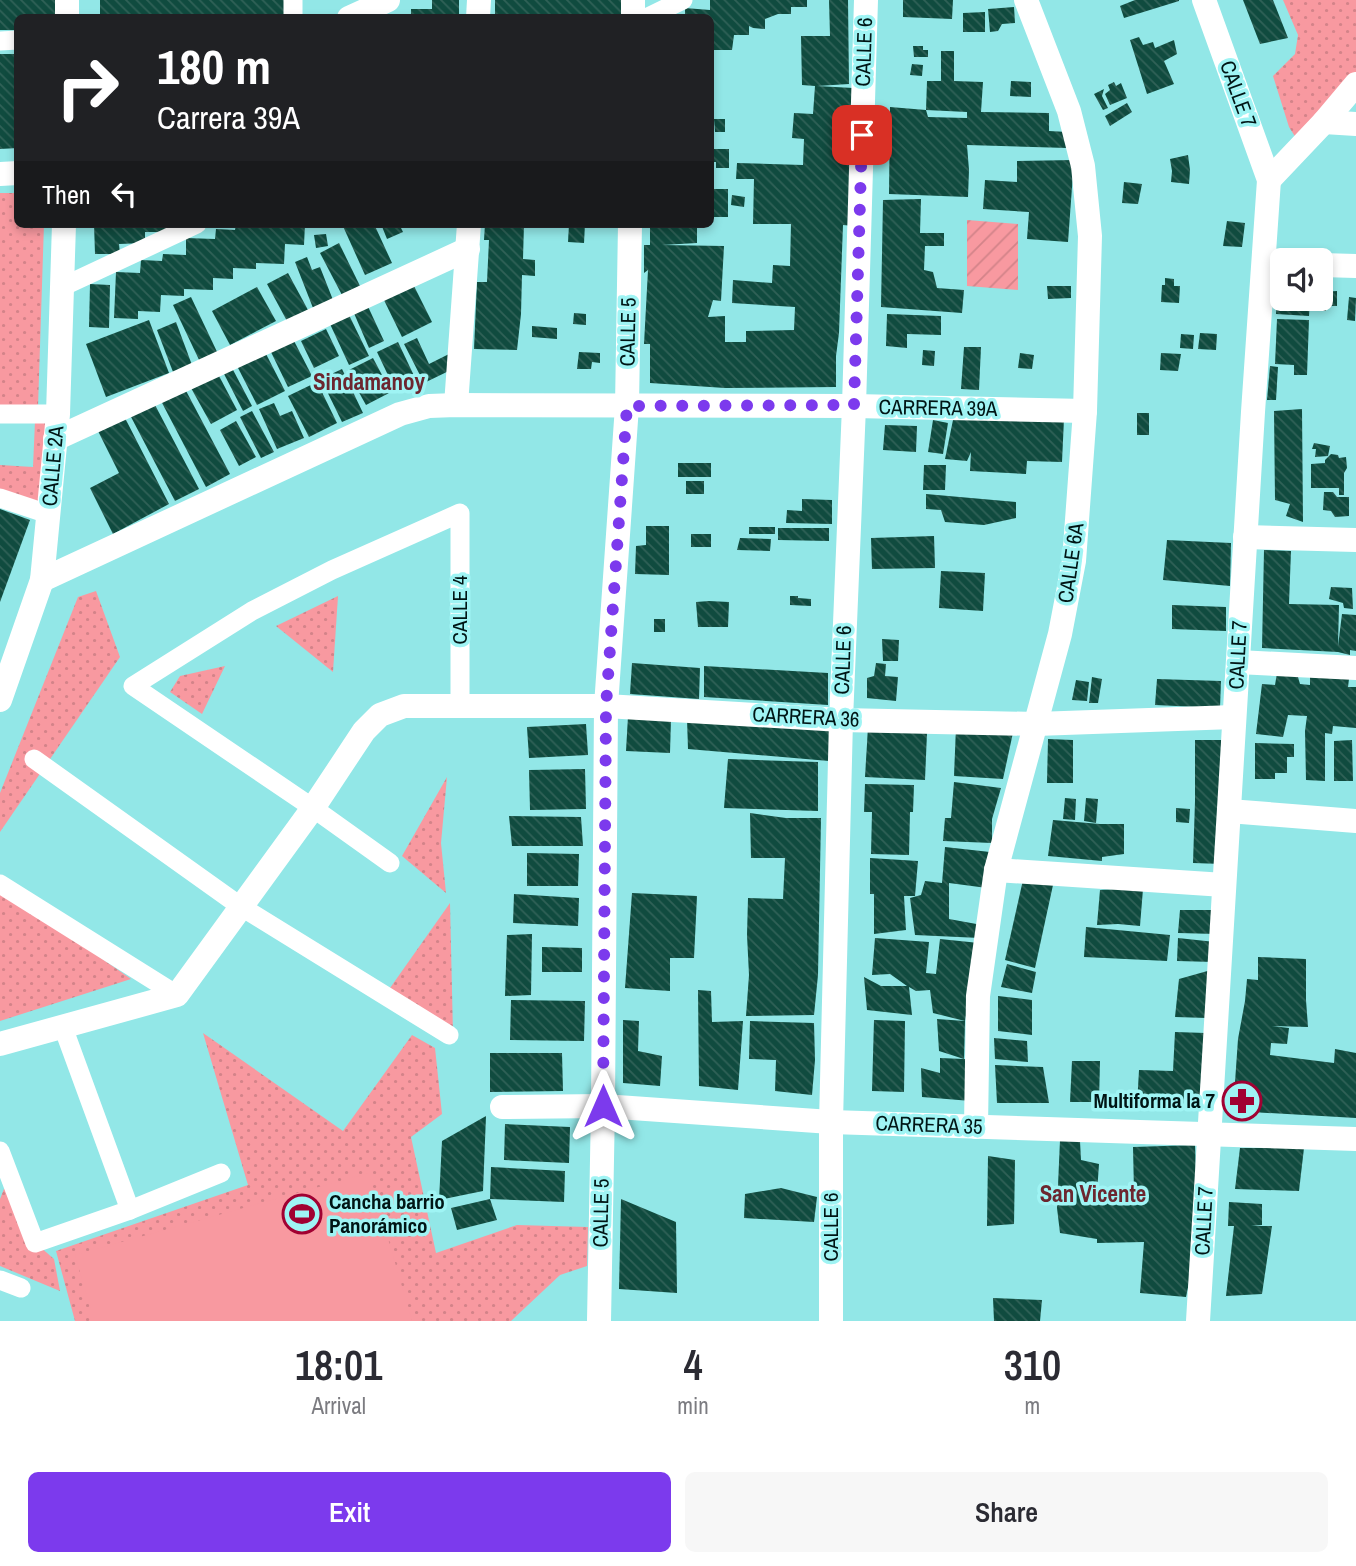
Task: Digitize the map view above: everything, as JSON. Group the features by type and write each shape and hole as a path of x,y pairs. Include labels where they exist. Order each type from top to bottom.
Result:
{"street":[{"path":"358,14 388,0"},
{"path":"654,14 682,0"},
{"name":"CALLE 6","path":"831,1321 831,1122 841,720 866,0"},
{"name":"CALLE 6A","path":"976,1127 978,996 996,870 1060,634 1074,561 1085,411 1090,236 1083,166 1069,111 1026,0"},
{"name":"CALLE 7","path":"1204,0 1269,180 1272,248"},
{"path":"1269,180 1325,122 1356,84"},
{"path":"1325,122 1356,124"},
{"name":"CALLE 2A","path":"0,700 42,580 57,426 64,228"},
{"path":"62,286 188,228"},
{"path":"456,405 469,228"},
{"name":"CALLE 5","path":"599,1321 606,706 627,406 630,228"},
{"path":"0,414 57,426 468,249"},
{"path":"1333,265 1356,266"},
{"name":"CALLE 7","path":"1198,1321 1245,537 1270,292"},
{"name":"CARRERA 39A","path":"42,580 400,414 429,406 854,405 1085,411"},
{"path":"0,498 48,514"},
{"name":"CALLE 4","path":"313,808 133,686 252,611 332,570 460,513 460,707"},
{"path":"1245,537 1356,540"},
{"path":"1238,662 1356,668"},
{"name":"CARRERA 36","path":"313,808 364,731 380,715 404,706 606,706 841,720 1036,724 1234,717"},
{"path":"34,759 240,906 449,1035"},
{"path":"0,1044 177,995 313,808 390,863"},
{"path":"1228,811 1356,821"},
{"path":"996,870 1224,885"},
{"path":"0,884 177,995"},
{"path":"64,1027 130,1210"},
{"name":"CARRERA 35","path":"502,1107 603,1106 831,1122 1356,1139"},
{"path":"0,1151 35,1243 130,1210 221,1173"},
{"path":"0,1280 21,1288"}],"shaded area":[{"path":"1283,0 1356,0 1356,78 1301,146 1289,127 1273,76 1295,54 1298,35"},
{"path":"0,193 14,193 14,228 44,228 38,407 0,407"},
{"path":"967,220 1018,224 1018,290 967,286"},
{"path":"50,417 44,507 0,493 0,465 33,467 35,421"},
{"path":"96,591 120,657 0,832 0,793 78,597"},
{"path":"338,596 333,672 276,626"},
{"path":"225,666 202,714 170,692 180,676"},
{"path":"447,777 441,843 446,893 402,856"},
{"path":"0,894 25,905 131,979 0,1021"},
{"path":"450,903 453,1034 390,988"},
{"path":"203,1033 343,1131 412,1035 435,1048 442,1114 411,1137 436,1253 517,1225 588,1227 587,1266 560,1275 511,1321 75,1321 56,1251 248,1185"},
{"path":"11,1171 39,1246 54,1259 60,1291 0,1266 0,1199"},
{"name":"Cancha barrio Panorámico","path":"369,1173 412,1321 94,1321 75,1255"}],"building":[{"path":"0,0 61,0 61,14 14,14 14,30 0,30"},
{"path":"100,0 293,0 293,14 100,14"},
{"path":"432,0 459,0 459,14 411,14 411,9 432,9"},
{"path":"495,0 624,0 625,14 495,14"},
{"path":"710,0 807,0 807,7 791,7 791,14 778,14 765,19 765,29 749,26 749,35 734,35 732,50 714,50 714,14 685,14 685,8 710,10"},
{"path":"829,0 848,0 849,84 817,86 853,88 853,226 843,225 836,387 725,388 650,383 650,344 644,344 648,270 644,273 644,245 650,245 650,228 697,228 697,243 662,245 724,246 721,301 713,300 708,317 725,316 725,342 746,342 746,331 794,330 795,307 732,303 733,280 772,283 773,265 790,266 791,224 753,224 754,179 736,179 737,163 803,165 804,139 792,138 794,113 813,114 815,86 802,85 801,36 830,36"},
{"path":"903,0 953,0 952,19 903,17"},
{"path":"1135,0 1179,1 1124,18 1120,6"},
{"path":"1243,0 1273,0 1288,38 1260,44"},
{"path":"1014,7 1015,23 1002,24 998,31 990,32 988,9"},
{"path":"985,12 985,32 963,32 963,13"},
{"path":"1139,37 1143,45 1153,42 1155,48 1174,40 1177,54 1164,61 1174,84 1147,94 1130,40"},
{"path":"913,46 923,46 923,50 928,50 928,57 914,57"},
{"path":"941,51 954,51 954,81 983,82 981,112 1049,113 1049,131 1068,132 1067,148 967,145 968,197 889,194 890,107 926,110 927,81 941,81","holes":["926,110 967,112 967,118 928,117"]},
{"path":"0,54 14,54 14,148 0,149"},
{"path":"912,64 923,65 922,76 910,75"},
{"path":"1011,81 1031,82 1031,97 1010,96"},
{"path":"1114,82 1116,86 1121,83 1127,98 1110,105 1105,94 1110,90 1108,85"},
{"path":"1104,89 1102,96 1108,108 1103,110 1094,94"},
{"path":"1127,103 1132,112 1110,126 1105,116"},
{"path":"714,119 725,119 725,132 715,132"},
{"path":"714,149 729,149 729,168 716,168"},
{"path":"1188,155 1189,184 1171,182 1170,159"},
{"path":"1074,160 1068,242 1027,239 1029,212 983,209 985,180 1017,182 1017,161"},
{"path":"1124,182 1142,184 1138,204 1122,203"},
{"path":"714,189 728,189 728,217 714,217"},
{"path":"732,195 745,197 744,207 731,205"},
{"path":"921,199 920,233 944,233 944,246 925,246 924,270 933,272 937,288 964,290 962,313 881,307 883,200"},
{"path":"1227,221 1245,223 1242,247 1223,246"},
{"path":"94,228 169,228 169,232 145,232 145,243 119,244 120,254 95,254"},
{"path":"305,228 304,245 285,244 284,264 256,263 256,269 233,268 233,279 213,278 213,290 184,289 184,296 161,295 160,312 138,311 138,319 114,318 116,272 140,273 141,260 162,261 163,254 186,255 186,238 215,239 216,229"},
{"path":"344,228 376,228 392,263 365,275"},
{"path":"383,228 401,228 403,232 387,239"},
{"path":"485,228 524,228 523,259 535,260 535,276 522,275 517,350 474,349 477,282 487,282 489,240 484,240"},
{"path":"569,228 585,228 584,243 568,242"},
{"path":"326,234 328,246 316,248 314,235"},
{"path":"339,243 360,286 342,295 320,253"},
{"path":"307,257 312,270 320,267 333,300 313,308 295,262"},
{"path":"288,273 308,310 287,321 267,284"},
{"path":"1165,278 1174,279 1174,286 1180,286 1179,303 1161,302"},
{"path":"412,282 432,322 402,337 382,296"},
{"path":"90,284 110,285 109,328 89,327"},
{"path":"1047,286 1071,286 1071,298 1048,299"},
{"path":"257,287 276,321 230,345 212,311"},
{"path":"1333,291 1337,291 1337,306 1333,306"},
{"path":"191,297 219,356 201,364 173,305"},
{"path":"1349,297 1356,298 1355,321 1347,320"},
{"path":"364,298 384,341 369,348 350,304"},
{"path":"1276,311 1309,311 1309,316 1276,314"},
{"path":"574,313 586,314 586,325 573,324"},
{"path":"887,314 941,316 941,335 907,334 907,348 886,346"},
{"path":"349,315 369,356 349,365 330,324"},
{"path":"1277,319 1309,320 1307,375 1294,375 1294,365 1275,364"},
{"path":"149,320 169,373 106,397 86,344"},
{"path":"176,322 192,365 173,372 157,330"},
{"path":"532,326 557,328 557,339 532,337"},
{"path":"326,329 339,356 314,368 301,341"},
{"path":"1200,333 1217,334 1216,350 1198,349"},
{"path":"1181,334 1194,335 1193,349 1180,348"},
{"path":"292,337 312,376 288,387 269,348"},
{"path":"417,338 429,364 449,354 455,368 424,383 404,344"},
{"path":"398,342 417,382 396,392 377,352"},
{"path":"964,347 981,347 979,390 961,389"},
{"path":"264,350 285,391 257,405 236,364"},
{"path":"923,350 935,351 934,366 922,365"},
{"path":"579,352 600,353 600,363 592,362 591,369 577,369"},
{"path":"1020,353 1034,355 1032,369 1018,368"},
{"path":"1161,353 1181,354 1178,371 1160,370"},
{"path":"373,358 391,392 366,405 347,371"},
{"path":"231,366 252,406 243,411 222,370"},
{"path":"1270,366 1278,367 1276,400 1267,400"},
{"path":"342,369 363,413 342,422 321,379"},
{"path":"218,374 237,410 211,424 191,388"},
{"path":"317,382 337,423 309,437 288,396"},
{"path":"184,387 230,474 206,487 160,399"},
{"path":"154,403 199,489 175,501 130,415"},
{"path":"274,403 280,416 292,411 304,438 277,449 259,409"},
{"path":"1302,409 1303,522 1286,516 1290,504 1275,500 1274,411"},
{"path":"252,411 274,452 261,458 240,417"},
{"path":"1137,413 1149,413 1149,435 1137,435"},
{"path":"125,418 169,504 113,534 90,488 119,473 98,431"},
{"path":"1064,419 1062,462 1027,461 1026,474 970,471 971,452 967,461 945,459 953,420"},
{"path":"933,420 948,423 943,454 928,452"},
{"path":"236,421 256,457 239,466 220,430"},
{"path":"885,425 917,426 916,452 883,450"},
{"path":"1314,443 1330,446 1328,456 1315,457 1316,449 1312,449"},
{"path":"1331,454 1338,455 1339,458 1346,457 1344,495 1339,495 1339,488 1311,488 1311,464 1325,463"},
{"path":"678,463 711,463 711,477 678,477"},
{"path":"924,465 946,465 945,490 923,490"},
{"path":"686,481 704,481 704,494 686,494"},
{"path":"1324,492 1333,492 1337,497 1349,497 1349,516 1335,517 1331,511 1323,510"},
{"path":"926,494 1016,502 1016,518 984,525 945,522 941,510 926,509"},
{"path":"802,499 832,500 832,524 786,523 787,510 802,511"},
{"path":"0,509 30,520 0,602"},
{"path":"646,526 669,526 669,575 635,574 636,546 646,545"},
{"path":"749,527 775,527 775,534 749,534"},
{"path":"778,528 829,528 829,541 778,540"},
{"path":"691,534 711,534 711,547 691,547"},
{"path":"934,536 935,568 872,569 871,538"},
{"path":"740,538 771,539 770,551 737,550"},
{"path":"1167,540 1231,543 1230,586 1163,580"},
{"path":"1264,550 1291,551 1289,604 1339,605 1338,646 1342,614 1356,615 1356,651 1350,650 1350,655 1262,648"},
{"path":"941,571 985,573 983,611 939,608"},
{"path":"1331,587 1352,588 1353,609 1344,608 1343,603 1329,599"},
{"path":"790,596 811,599 811,606 790,605"},
{"path":"696,602 729,602 728,627 698,627"},
{"path":"1172,605 1226,607 1226,631 1172,629"},
{"path":"654,619 665,619 665,632 654,632"},
{"path":"882,639 899,640 898,661 883,661"},
{"path":"632,663 700,668 699,699 630,694"},
{"path":"876,663 886,664 885,676 898,677 896,701 867,698 867,678 874,676"},
{"path":"704,666 828,673 828,705 704,697"},
{"path":"1277,673 1298,677 1300,684 1310,685 1310,677 1349,679 1348,687 1356,687 1356,728 1333,726 1332,734 1325,733 1325,781 1306,780 1307,716 1288,715 1283,737 1256,734 1262,684 1275,685"},
{"path":"1092,677 1102,679 1098,703 1089,703"},
{"path":"1157,679 1221,681 1220,708 1155,705"},
{"path":"1076,680 1089,682 1087,701 1072,700"},
{"path":"628,716 671,719 670,753 626,751"},
{"path":"687,719 830,729 829,761 688,749"},
{"path":"586,724 588,755 529,758 527,727"},
{"path":"868,727 927,733 925,780 865,777"},
{"path":"956,727 1014,728 1003,779 954,776"},
{"path":"1048,739 1073,740 1073,783 1047,783"},
{"path":"1195,740 1221,740 1222,864 1193,863"},
{"path":"1352,740 1353,781 1334,781 1334,741"},
{"path":"1255,743 1294,744 1294,757 1287,757 1287,773 1275,773 1275,779 1255,779"},
{"path":"728,759 818,762 818,811 724,808"},
{"path":"585,769 586,809 530,810 529,770"},
{"path":"954,782 1001,788 992,819 992,843 943,841 945,818 951,818"},
{"path":"865,784 914,785 909,855 871,854 872,812 864,812"},
{"path":"1065,798 1076,799 1075,820 1063,819"},
{"path":"1086,798 1098,799 1096,823 1084,821"},
{"path":"1176,808 1190,809 1189,823 1176,822"},
{"path":"750,813 786,818 821,818 818,975 814,1015 746,1016 749,975 748,898 783,899 785,858 751,858"},
{"path":"509,816 581,817 583,846 512,846"},
{"path":"1053,820 1124,824 1124,854 1102,857 1102,861 1048,856"},
{"path":"945,847 990,852 987,888 949,883 949,919 982,925 980,938 915,935 910,898 921,895 925,881 942,883"},
{"path":"527,853 579,854 578,886 527,886"},
{"path":"870,858 918,861 915,896 904,896 906,930 874,934 874,894 870,894"},
{"path":"1023,880 1053,885 1035,968 1005,960"},
{"path":"1143,889 1140,926 1097,925 1100,890"},
{"path":"632,893 697,896 694,958 670,958 670,991 625,988"},
{"path":"514,894 579,898 578,926 513,923"},
{"path":"1180,910 1218,910 1216,934 1178,933"},
{"path":"1086,927 1170,935 1167,961 1084,957"},
{"path":"532,934 531,995 505,996 507,935"},
{"path":"875,938 929,942 926,973 936,974 940,939 979,943 965,1021 933,1013 930,990 916,991 909,987 912,1015 867,1010 864,977 881,986 907,986 890,974 872,975"},
{"path":"1178,938 1215,942 1214,962 1177,961"},
{"path":"542,947 582,948 582,972 542,972"},
{"path":"1258,957 1306,959 1308,1027 1272,1026 1289,1028 1287,1044 1271,1043 1270,1055 1334,1063 1335,1049 1356,1053 1356,1118 1233,1111 1238,1039 1247,979 1258,980"},
{"path":"1007,964 1036,972 1032,993 1001,987"},
{"path":"1211,970 1207,1018 1175,1017 1179,979"},
{"path":"698,990 711,991 712,1022 743,1021 738,1090 699,1086"},
{"path":"998,996 1032,1000 1032,1035 998,1031"},
{"path":"511,1000 585,1001 584,1041 510,1040"},
{"path":"937,1019 965,1021 964,1059 939,1051"},
{"path":"623,1020 639,1021 638,1051 662,1056 660,1086 623,1083"},
{"path":"874,1020 905,1021 904,1092 872,1091"},
{"path":"750,1021 814,1023 812,1095 775,1091 776,1060 749,1059"},
{"path":"1175,1032 1206,1033 1202,1107 1137,1105 1139,1070 1173,1071"},
{"path":"994,1038 1027,1041 1028,1062 995,1059"},
{"path":"490,1053 562,1053 563,1091 490,1092"},
{"path":"940,1058 968,1059 971,1101 922,1097 921,1068 940,1073"},
{"path":"1072,1061 1100,1061 1099,1102 1070,1102"},
{"path":"995,1065 1043,1067 1049,1103 997,1103"},
{"path":"486,1116 483,1191 439,1200 442,1141"},
{"path":"505,1124 570,1127 569,1163 504,1160"},
{"path":"1060,1140 1080,1141 1081,1160 1099,1164 1097,1193 1134,1192 1133,1147 1195,1145 1198,1240 1186,1297 1140,1293 1144,1242 1097,1243 1097,1239 1060,1233 1057,1208"},
{"path":"1240,1148 1304,1148 1299,1191 1235,1189"},
{"path":"988,1156 1015,1160 1014,1224 987,1226"},
{"path":"491,1167 565,1171 564,1202 490,1199"},
{"path":"781,1188 817,1197 814,1222 744,1218 745,1194"},
{"path":"490,1199 497,1220 457,1230 451,1208"},
{"path":"621,1199 676,1222 677,1293 619,1289"},
{"path":"1229,1202 1262,1204 1262,1225 1251,1226 1272,1226 1262,1294 1226,1296 1234,1226 1228,1226"},
{"path":"993,1298 1042,1300 1040,1321 994,1321"}],"place":[{"name":"Multiforma la 7","path":"1242,1101"},
{"name":"Cancha barrio Panorámico","path":"302,1214"}],"district":[{"name":"Sindamanoy","path":"369,382"},
{"name":"San Vicente","path":"1093,1194"}],"route":[{"path":"603,1106 606,706 627,406 854,405 862,135"}]}
